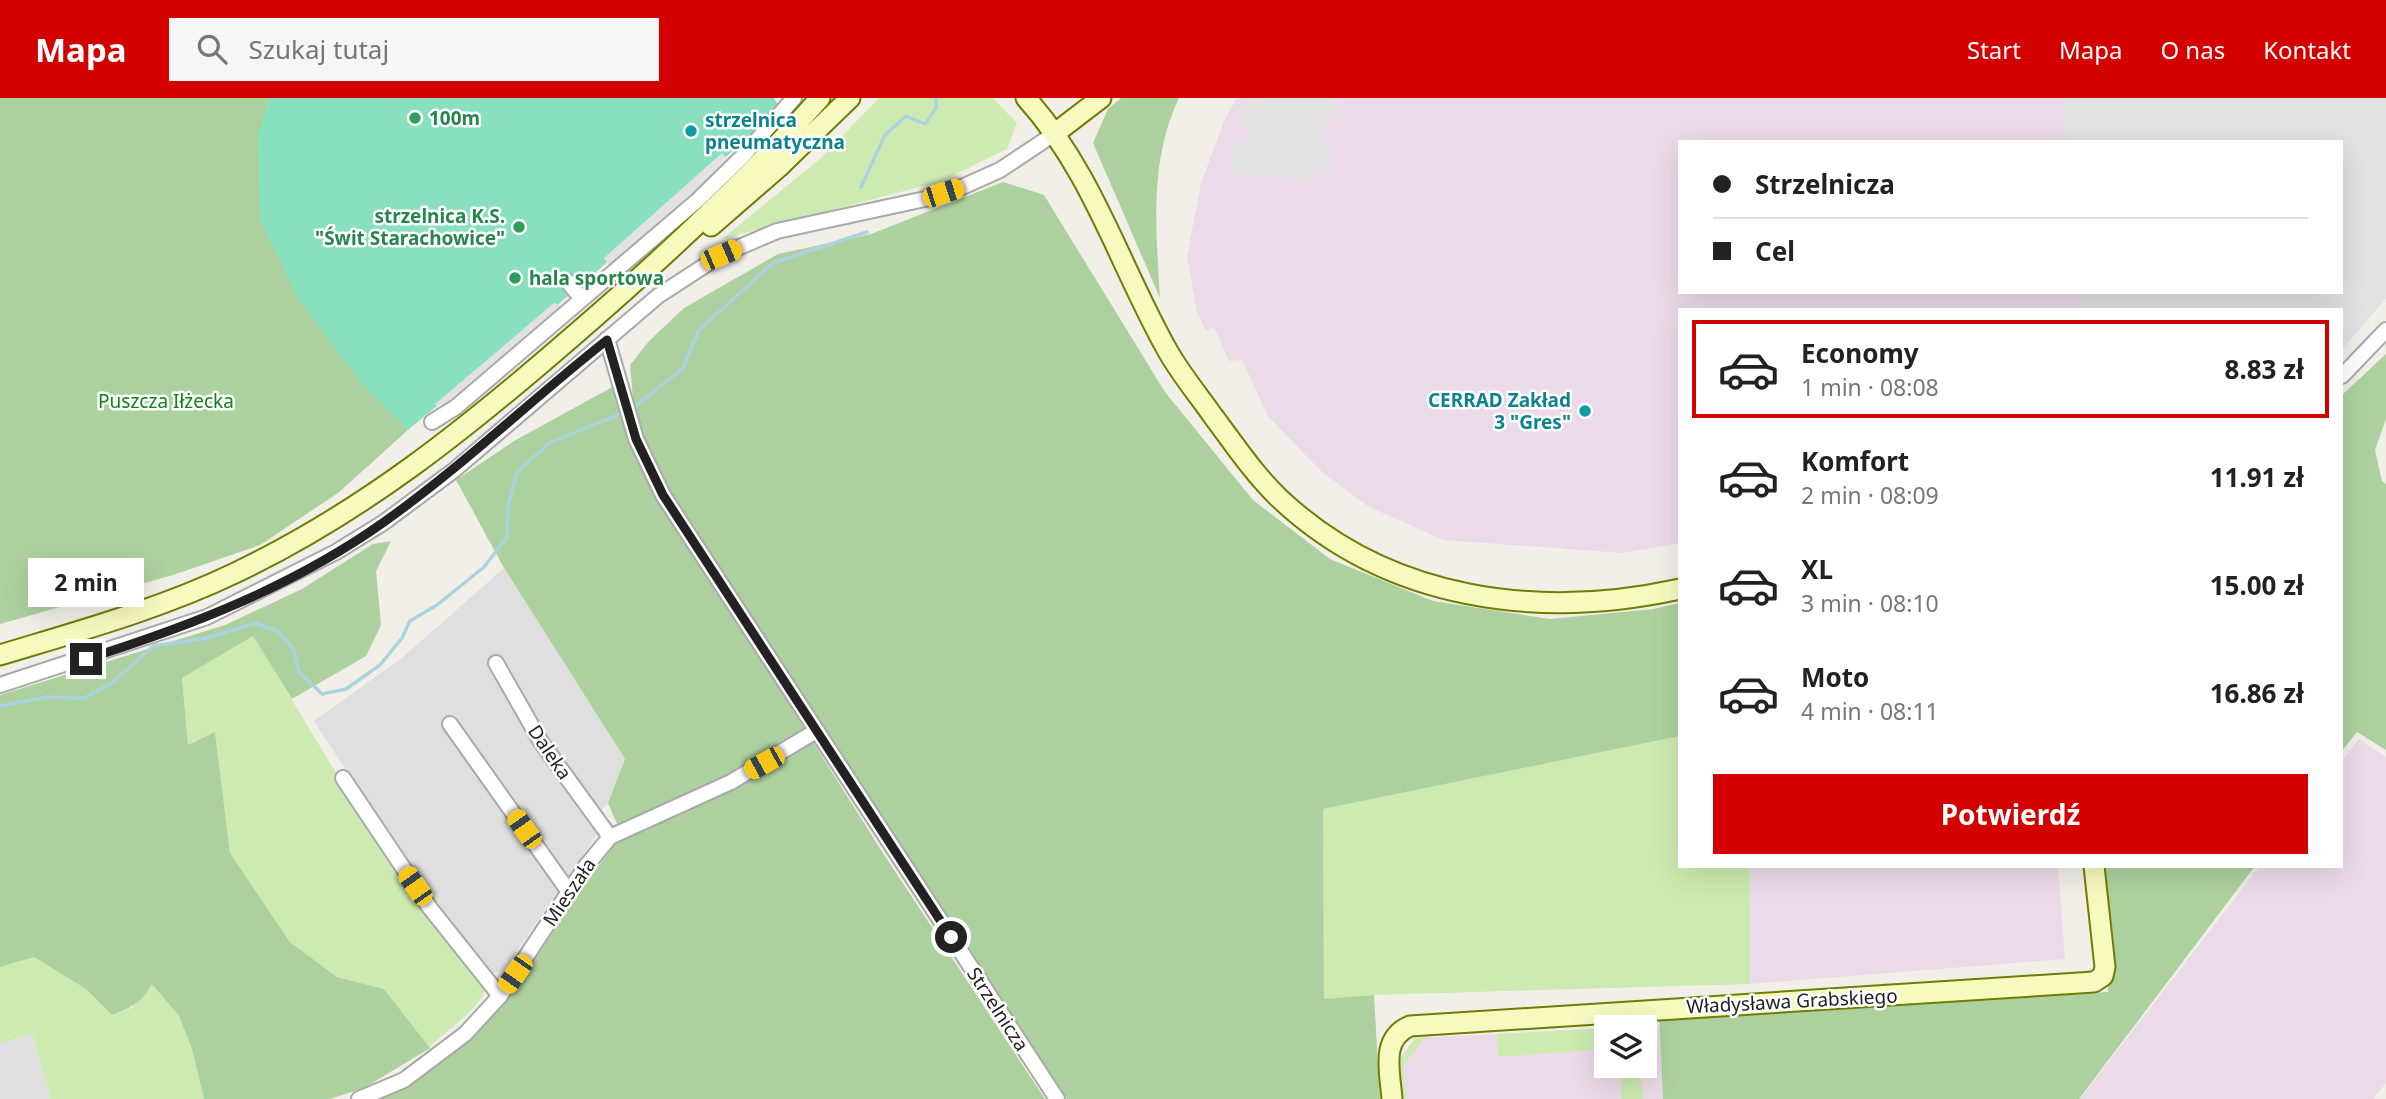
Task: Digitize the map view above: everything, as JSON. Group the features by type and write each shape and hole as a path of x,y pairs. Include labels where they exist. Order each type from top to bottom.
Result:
{"street":[{"path":"432,422 456,407 698,200 742,157 794,98"},
{"path":"0,655 181,598 300,539 386,488 469,426 640,279 757,165 820,98"},
{"path":"640,279 716,222 780,166 850,98"},
{"path":"1026,98 1054,134 1100,211 1172,359 1255,472 1277,496 1322,533 1392,569 1490,598 1542,604 1586,604 1678,589"},
{"path":"0,685 207,617 326,558 383,523 453,471 607,340 689,274 721,255 777,231 925,199 962,187 1000,170 1101,98"},
{"path":"568,282 582,299"},
{"path":"2343,375 2386,330"},
{"name":"Strzelnicza","path":"607,340 636,439 654,478 1057,1099"},
{"name":"Daleka","path":"496,663 541,742 610,838"},
{"path":"450,724 569,892"},
{"name":"Mieszała","path":"359,1099 404,1080 465,1034 500,996 569,892 610,838 731,782 817,731"},
{"path":"343,778 430,908 500,996"},
{"name":"Władysława Grabskiego","path":"1392,1099 1390,1044 1397,1033 1410,1026 2094,982 2103,976 2105,960 2094,868"}],"shaded area":[{"path":"1237,98 2386,98 2386,298 2343,348 2343,308 1678,308 1678,543 1623,553 1444,540 1369,507 1322,472 1268,416 1242,360 1229,361 1214,327 1206,331 1197,312 1187,257 1201,183 1224,121"},
{"path":"1252,98 1338,98 1335,121 1325,120 1323,133 1322,146 1331,147 1330,170 1319,169 1317,181 1230,173 1233,142 1250,141 1251,129 1238,121"},
{"path":"2063,98 2386,98 2386,298 2343,348 2343,308 2083,308 2081,294 2343,294 2343,140 2066,140"},
{"path":"722,153 729,160 610,266 604,258"},
{"path":"554,303 564,307 451,405 434,405"},
{"path":"504,568 625,759 608,803 597,814 599,831 504,970 490,974 409,867 314,721 403,657"},
{"path":"2359,739 2386,757 2386,1083 2373,1099 2080,1099 2258,868 2343,868 2343,760"},
{"path":"1750,868 2058,868 2065,959 1750,984"},
{"path":"1657,1025 1664,1099 1401,1099 1399,1059 1415,1038 1594,1029 1594,1078 1657,1078"},
{"path":"32,1034 51,1099 0,1099 0,1043"}],"green space":[{"name":"Puszcza Iłżecka","path":"0,98 345,98 392,413 408,430 338,493 260,545 173,575 0,624"},
{"name":"strzelnica K.S. \"Świt Starachowice\"","path":"268,98 774,98 780,109 579,287 571,279 563,288 568,296 408,430 360,382 299,300 260,221 258,137"},
{"path":"879,98 993,98 1017,123 1007,149 942,181 722,239 821,158"},
{"path":"1121,98 1179,98 1169,122 1159,171 1156,221 1160,298 1093,143 1108,109"},
{"path":"1003,182 1044,195 1165,392 1253,500 1330,559 1433,601 1550,619 1653,609 1678,603 1678,736 1323,809 1324,999 1374,995 1380,1099 1067,1099 658,474 635,422 630,365 649,341 684,308 778,254 871,234"},
{"path":"2386,354 2386,419 2375,450 2382,481 2386,484 2386,750 2357,732 2343,750 2343,394"},
{"path":"614,386 650,483 881,850 1045,1099 377,1099 415,1078 467,1040 512,994 585,884 622,835 608,803 625,759 504,568 456,480 514,441"},
{"path":"391,541 376,571 381,625 366,656 292,699 253,636 182,678 188,745 215,732 230,853 290,942 337,977 384,989 430,1048 364,1088 330,1099 204,1099 192,1049 179,1016 152,984 136,1003 112,1015 86,989 34,957 0,967 0,695 225,625 302,589 373,544"},
{"path":"253,635 380,846 485,989 478,1003 429,1047 384,989 337,977 290,942 230,853 215,732 188,746 182,678"},
{"path":"1678,736 1678,868 1750,868 1750,984 1374,995 1324,1000 1323,809"},
{"path":"2103,868 2253,868 2079,1099 1663,1099 1659,1016 2108,992"},
{"path":"34,957 86,989 113,1015 131,1008 152,983 179,1016 192,1049 204,1099 51,1099 32,1034 0,1043 0,967"},
{"path":"1594,1029 1594,1050 1498,1057 1497,1034"},
{"path":"1426,1037 1403,1066 1406,1099 1401,1099 1399,1062 1415,1038"},
{"path":"1621,1078 1641,1078 1643,1099 1622,1099"}],"waterway":[{"path":"861,187 885,135 906,116 925,124 936,108 936,98"},
{"path":"636,406 683,368 699,330 773,263 867,232"},
{"path":"0,706 47,697 84,698 112,683 153,646 208,638 256,623 279,632 294,650 299,672 322,694 346,689 380,665 402,638 410,621 437,605 484,567 507,537 508,506 517,472 551,442 623,413"}],"place":[{"name":"100m","path":"415,118"},
{"name":"strzelnica pneumatyczna","path":"691,131"},
{"name":"strzelnica K.S. \"Świt Starachowice\"","path":"519,227"},
{"name":"hala sportowa","path":"515,278"},
{"name":"CERRAD Zakład 3 \"Gres\"","path":"1585,411"}],"route":[{"path":"86,659 207,617 295,576 336,552 383,523 453,471 607,340 636,439 663,495 951,937"}]}
